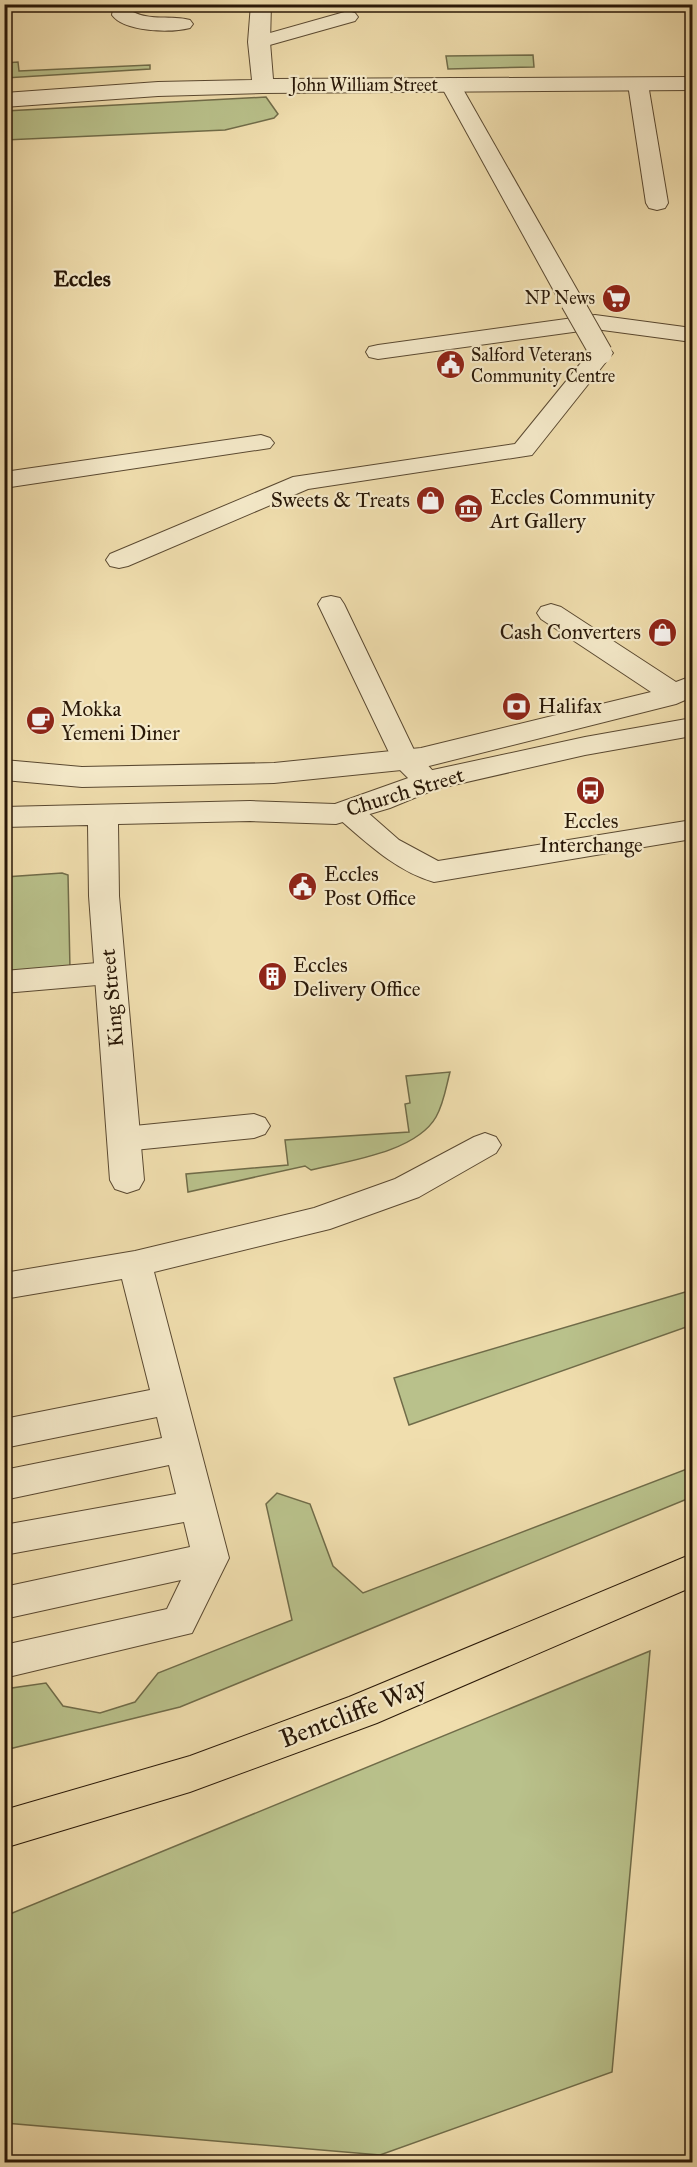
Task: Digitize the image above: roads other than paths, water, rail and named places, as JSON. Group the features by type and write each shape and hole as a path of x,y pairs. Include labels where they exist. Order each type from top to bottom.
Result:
{"main road":[{"name":"Bentcliffe Way","path":"4,1829 190,1774 363,1710 693,1570"}],"street":[{"path":"261,4 259,42 263,86"},
{"name":"John William Street","path":"4,98 158,89 263,86 693,84"},
{"path":"378,352 595,322 693,335"},
{"path":"4,480 261,442"},
{"path":"550,613 684,690"},
{"path":"4,770 82,777 274,773 421,758 684,690"},
{"name":"Church Street","path":"4,817 250,812 326,814 348,811 428,781 585,746 693,727"},
{"name":"King Street","path":"103,816 104,896 109,973 127,1180"}],"lane":[{"path":"124,4 122,15 139,22 183,24"},
{"path":"259,42 348,16"},
{"path":"119,560 302,482 523,450 601,353 450,84"},
{"path":"638,84 657,203"},
{"path":"331,604 405,759 428,781"},
{"path":"348,811 389,847 434,872 693,830"},
{"path":"4,982 109,973"},
{"path":"124,1139 254,1126"},
{"path":"4,1286 135,1264 318,1220 407,1188 485,1145"},
{"path":"4,1662 179,1622 211,1558 135,1264"},
{"path":"4,1434 169,1400"},
{"path":"4,1485 182,1448"},
{"path":"4,1540 197,1505"},
{"path":"4,1603 211,1558"}],"place":[{"name":"NP News","path":"616,298"},
{"name":"Salford Veterans Community Centre","path":"450,365"},
{"name":"Sweets & Treats","path":"431,500"},
{"name":"Eccles Community Art Gallery","path":"469,509"},
{"name":"Cash Converters","path":"662,632"},
{"name":"Halifax","path":"517,706"},
{"name":"Mokka Yemeni Diner","path":"40,721"},
{"name":"Eccles Interchange","path":"591,790"},
{"name":"Eccles Post Office","path":"303,886"},
{"name":"Eccles Delivery Office","path":"272,977"}],"district":[{"name":"Eccles","path":"82,278"}]}
